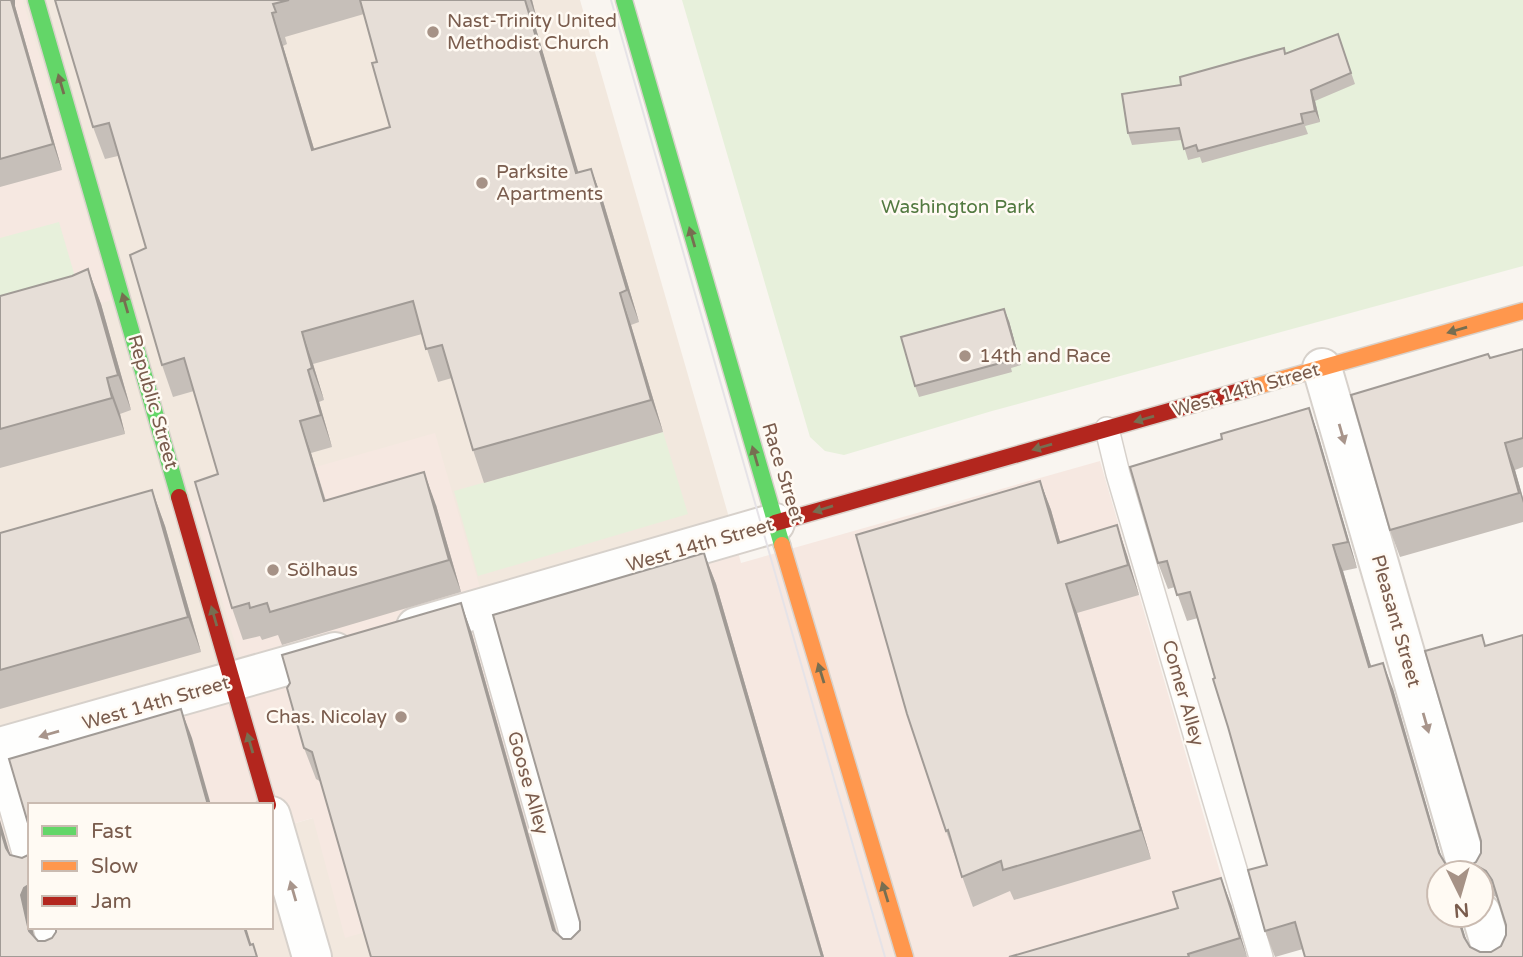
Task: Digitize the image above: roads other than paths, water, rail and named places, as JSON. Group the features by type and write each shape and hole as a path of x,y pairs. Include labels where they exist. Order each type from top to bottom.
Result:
{"street":[{"name":"Republic Street","path":"36,0 267,803"},
{"name":"Race Street","path":"624,0 775,523 905,957"},
{"name":"West 14th Street","path":"0,747 1523,311"},
{"name":"Pleasant Street","path":"1322,368 1465,859"},
{"path":"273,823 312,957"},
{"path":"1486,929 1494,957"}],"lane":[{"name":"Comer Alley","path":"1107,429 1261,957"},
{"name":"Goose Alley","path":"480,608 578,957"},
{"path":"0,769 28,867"},
{"path":"46,929 53,957"}],"tram line":[{"path":"611,0 885,957"}],"place":[{"name":"Nast-Trinity United Methodist Church","path":"433,32"},
{"name":"Parksite Apartments","path":"482,183"},
{"name":"14th and Race","path":"965,356"},
{"name":"Sölhaus","path":"273,570"},
{"name":"Chas. Nicolay","path":"401,717"}],"park label":[{"name":"Washington Park","path":"958,207"}]}
